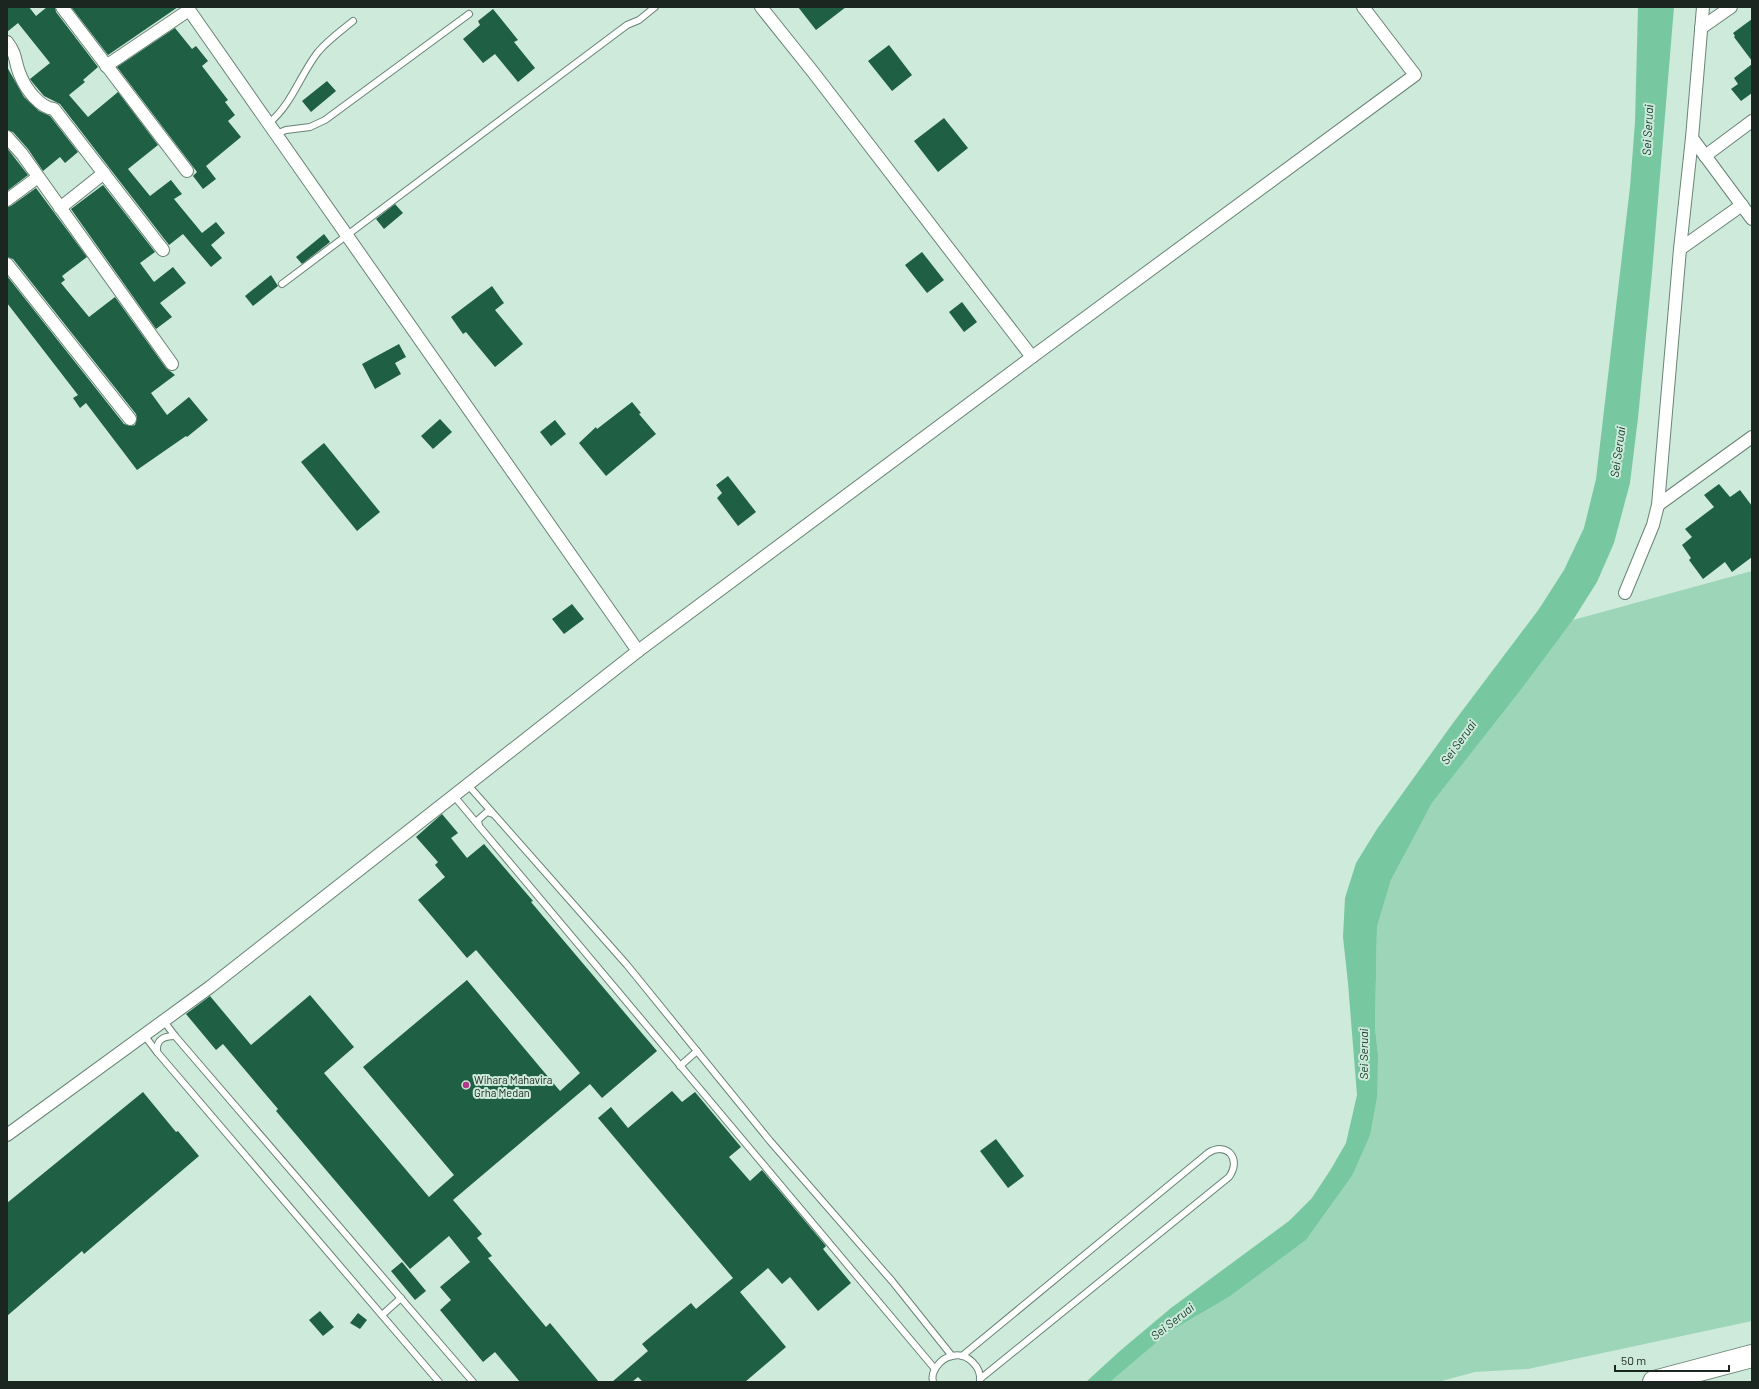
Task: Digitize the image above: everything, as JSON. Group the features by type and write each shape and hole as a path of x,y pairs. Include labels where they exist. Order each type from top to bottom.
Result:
{"highway":[{"path":"1654,1382 1752,1356"}],"street":[{"path":"62,7 187,171"},
{"path":"761,7 818,78 1032,357"},
{"path":"7,1135 210,987 638,651 1032,357 1415,75 1363,7"},
{"path":"1625,593 1653,526 1658,505 1680,249 1704,7"},
{"path":"1701,28 1731,7"},
{"path":"106,66 188,8 638,651"},
{"path":"7,42 14,51 20,76 31,92 48,108 54,109 163,250"},
{"path":"1705,156 1752,121"},
{"path":"7,137 22,154 172,364"},
{"path":"1692,138 1752,219"},
{"path":"60,208 104,173"},
{"path":"7,200 38,177"},
{"path":"1680,249 1742,205"},
{"path":"7,264 130,419"},
{"path":"1658,505 1752,437"}],"lane":[{"path":"282,284 627,25 639,20 655,7"},
{"path":"276,134 286,130 296,130 325,120 469,14"},
{"path":"269,123 284,108 318,52 329,40 353,21"},
{"path":"468,785 627,965 770,1141 892,1281 952,1356"},
{"path":"454,796 935,1368"},
{"path":"479,826 478,820 481,816 487,812 493,814"},
{"path":"163,1020 175,1036 473,1382"},
{"path":"144,1035 439,1382"},
{"path":"157,1052 157,1045 161,1039 168,1036 175,1036"},
{"path":"680,1066 697,1051"},
{"path":"931,1381 935,1368 942,1361 952,1356 962,1356 972,1361 978,1369 980,1381 1229,1177 1234,1170 1235,1164 1233,1156 1228,1151 1223,1149 1214,1149 1208,1153 962,1356"},
{"path":"382,1315 401,1298"}],"shaded area":[{"path":"1752,571 1752,1321 1528,1369 1475,1372 1438,1382 1110,1382 1169,1332 1229,1297 1306,1240 1352,1176 1378,1054 1375,1027 1377,927 1391,880 1432,803 1520,691 1573,620"}],"water":[{"name":"Sei Seruai","path":"1638,7 1674,7 1652,273 1638,418 1630,483 1614,543 1597,582 1573,620 1520,691 1432,803 1391,880 1377,927 1375,1027 1378,1054 1377,1097 1370,1135 1352,1176 1306,1240 1229,1297 1169,1332 1110,1382 1086,1382 1171,1308 1289,1221 1312,1198 1346,1143 1357,1095 1343,937 1345,898 1356,863 1377,829 1453,723 1539,609 1564,570 1584,528 1596,479 1630,187 1635,122"}],"building":[{"path":"7,7 29,7 36,16 47,7 55,7 56,12 98,67 83,80 85,82 69,95 88,117 118,92 158,145 128,169 150,196 171,180 182,194 174,199 202,233 216,222 225,233 211,245 222,258 211,267 183,234 169,245 60,104 44,96 30,79 50,63 18,23 7,32"},
{"path":"71,7 178,7 108,55"},
{"path":"798,7 846,7 816,30"},
{"path":"493,9 518,40 514,42 535,68 518,82 495,54 483,63 463,39 480,25 478,21"},
{"path":"1752,19 1752,61 1734,37 1735,36 1733,33"},
{"path":"175,28 192,49 196,46 208,61 202,66 228,100 225,102 235,115 228,121 241,137 206,166 216,179 203,189 193,176 197,172 117,67"},
{"path":"889,45 912,75 892,91 868,61"},
{"path":"1752,64 1752,93 1741,101 1731,89 1738,84 1734,78"},
{"path":"7,67 24,97 39,111 50,116 78,152 65,163 60,157 43,171 28,149 13,132 7,130"},
{"path":"327,81 336,91 311,112 302,101"},
{"path":"944,118 968,148 938,172 914,141"},
{"path":"7,148 28,175 7,191"},
{"path":"103,185 155,252 140,263 154,282 173,267 186,283 160,303 172,317 156,329 71,209"},
{"path":"36,188 87,257 62,276 65,280 61,283 89,317 115,297 166,368 175,375 151,393 167,415 189,397 208,420 187,437 186,436 137,470 86,403 80,408 73,398 78,395 7,303 7,276 124,424 131,426 135,425 137,418 136,414 13,259 7,257 7,207 11,206"},
{"path":"395,204 403,213 384,229 376,219"},
{"path":"324,234 330,242 302,264 296,257"},
{"path":"922,252 944,280 927,293 905,265"},
{"path":"271,275 278,286 253,306 245,296"},
{"path":"492,286 504,303 495,310 523,344 495,367 466,332 463,334 451,317"},
{"path":"962,302 977,322 964,332 949,312"},
{"path":"399,344 406,357 395,363 401,374 375,389 362,364"},
{"path":"632,402 641,413 639,414 656,434 606,476 579,443 596,427 597,429"},
{"path":"440,419 452,432 433,449 421,436"},
{"path":"555,420 566,434 551,446 540,432"},
{"path":"324,443 380,512 357,531 301,462"},
{"path":"728,476 756,512 738,526 717,498 722,493 716,485"},
{"path":"1719,484 1730,497 1740,490 1752,506 1752,557 1732,572 1725,562 1703,579 1689,560 1691,558 1682,545 1692,537 1685,529 1714,507 1704,495"},
{"path":"572,604 584,619 564,634 552,619"},
{"path":"442,814 458,833 451,838 467,858 484,844 657,1051 602,1098 590,1084 453,1200 482,1234 477,1238 492,1256 488,1258 546,1327 550,1323 599,1382 520,1382 495,1352 483,1362 440,1310 451,1300 440,1287 470,1262 449,1236 410,1269 276,1111 278,1109 223,1044 216,1050 186,1014 210,996 251,1045 310,995 354,1047 324,1073 429,1197 454,1175 363,1067 467,980 560,1091 580,1073 476,950 467,958 418,900 445,877 435,865 438,862 416,837"},
{"path":"672,1091 682,1102 695,1092 741,1147 729,1157 750,1181 762,1170 826,1246 823,1249 851,1283 818,1311 790,1277 782,1284 768,1268 740,1292 786,1347 745,1382 643,1382 638,1377 632,1382 612,1382 648,1351 642,1344 691,1303 696,1309 733,1278 598,1118 611,1107 628,1128"},
{"path":"143,1092 176,1132 178,1131 199,1156 84,1254 82,1251 7,1316 7,1203"},
{"path":"996,1139 1024,1176 1008,1188 980,1151"},
{"path":"402,1262 426,1291 415,1300 391,1271"},
{"path":"320,1311 334,1327 323,1336 309,1320"},
{"path":"358,1313 367,1320 360,1329 350,1323"}],"place":[{"name":"Wihara Mahavira Grha Medan","path":"466,1085"}]}
